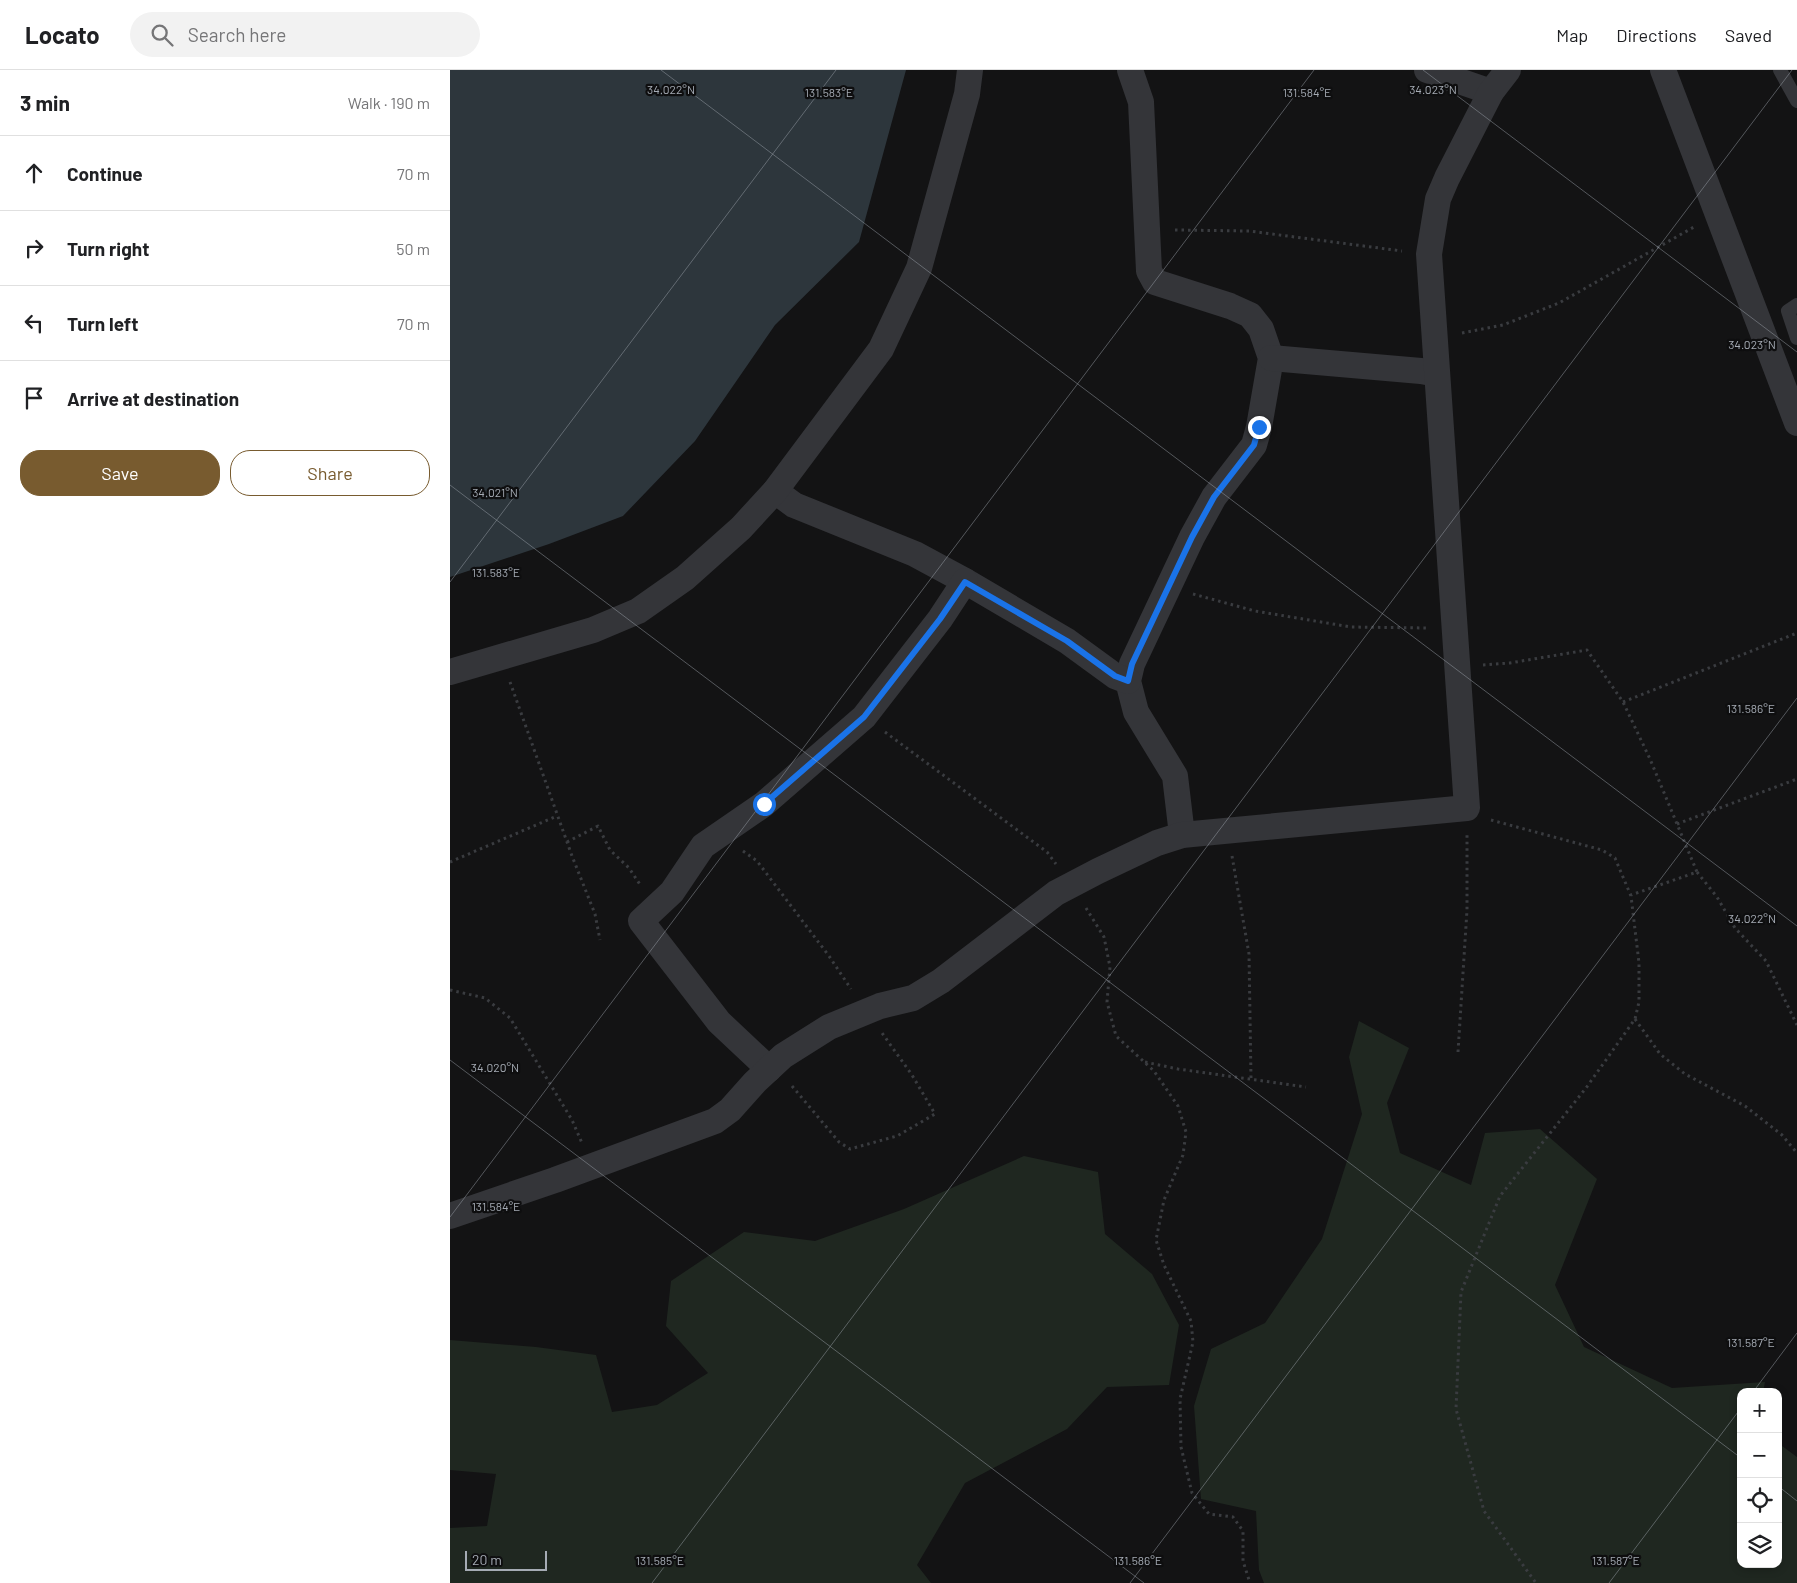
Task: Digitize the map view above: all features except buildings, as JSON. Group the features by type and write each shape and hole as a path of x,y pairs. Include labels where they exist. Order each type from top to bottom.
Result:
{"street":[{"path":"450,672 593,630 638,611 685,578 741,528 775,491 881,349 920,268 966,94 970,70"},
{"path":"1130,70 1140,102 1149,271 1155,282 1250,314 1260,329 1271,358 1254,445 1214,497 1192,537 1132,664 1128,681 1136,712 1175,776 1182,835"},
{"path":"1427,70 1491,92"},
{"path":"450,1216 715,1121 730,1110 783,1056 829,1027 880,1006 913,998 941,981 1056,894 1157,843 1182,835 1466,808 1429,254 1438,199 1447,178 1491,92 1508,70"},
{"path":"1663,70 1797,423"},
{"path":"1271,358 1422,371 1437,374"},
{"path":"775,491 794,505 915,554 1067,641 1115,676 1128,681"},
{"path":"769,1069 719,1022 641,921 672,892 703,846 764,804 864,717 940,619 965,582"}],"lane":[{"path":"1780,70 1797,101"},
{"path":"1797,305 1788,311 1797,338"}],"path":[{"path":"1435,338 1503,325 1559,304 1693,228 1698,227"},
{"path":"1147,230 1249,231 1429,254"},
{"path":"1168,587 1255,611 1351,627 1454,628"},
{"path":"1623,702 1797,632"},
{"path":"1457,667 1510,663 1587,650 1623,702 1650,759 1697,872 1717,897 1735,928 1766,961 1797,1025"},
{"path":"502,658 557,816 595,914 600,940"},
{"path":"864,717 1046,852 1072,885 1104,937 1110,967 1107,1002 1116,1036 1154,1071 1178,1106 1186,1132 1184,1155 1164,1200 1156,1240 1164,1264 1191,1321 1194,1342 1180,1400 1181,1447 1192,1493 1209,1514 1232,1517 1243,1531 1243,1561 1250,1583"},
{"path":"1677,824 1797,779"},
{"path":"1458,1052 1466,910 1466,808 1492,821 1602,850 1615,858 1631,896 1639,963 1639,1002 1636,1019 1586,1088 1500,1196 1461,1292 1456,1409 1484,1511 1536,1583"},
{"path":"450,862 557,816"},
{"path":"567,842 598,826 610,850 629,868 655,908"},
{"path":"1227,831 1249,954 1252,1079"},
{"path":"1631,896 1697,872"},
{"path":"450,990 485,998 510,1018 572,1120 593,1166"},
{"path":"1636,1019 1660,1054 1685,1074 1744,1106 1782,1135 1797,1153"},
{"path":"1145,1062 1178,1069 1306,1087"}],"shaded area":[{"path":"450,70 906,70 859,242 775,325 695,441 623,516 549,544 450,577"},
{"path":"1359,1021 1409,1048 1387,1103 1400,1153 1471,1185 1485,1133 1540,1129 1597,1179 1555,1285 1584,1347 1672,1388 1765,1382 1764,1388 1737,1388 1737,1568 1782,1568 1782,1446 1797,1457 1797,1583 1264,1583 1259,1570 1256,1511 1201,1499 1194,1406 1211,1349 1265,1323 1322,1239 1362,1114 1349,1057"},
{"path":"1024,1156 1098,1172 1105,1234 1152,1274 1179,1325 1169,1385 1107,1387 1067,1429 965,1483 917,1565 931,1583 450,1583 450,1528 487,1526 496,1474 450,1470 450,1340 536,1347 596,1355 612,1412 657,1405 708,1373 666,1326 671,1281 744,1232 815,1241 904,1209"}],"route":[{"path":"764,804 864,717 940,619 965,582 1067,641 1115,676 1128,681 1132,664 1192,537 1214,497 1254,445 1259,427"}]}
